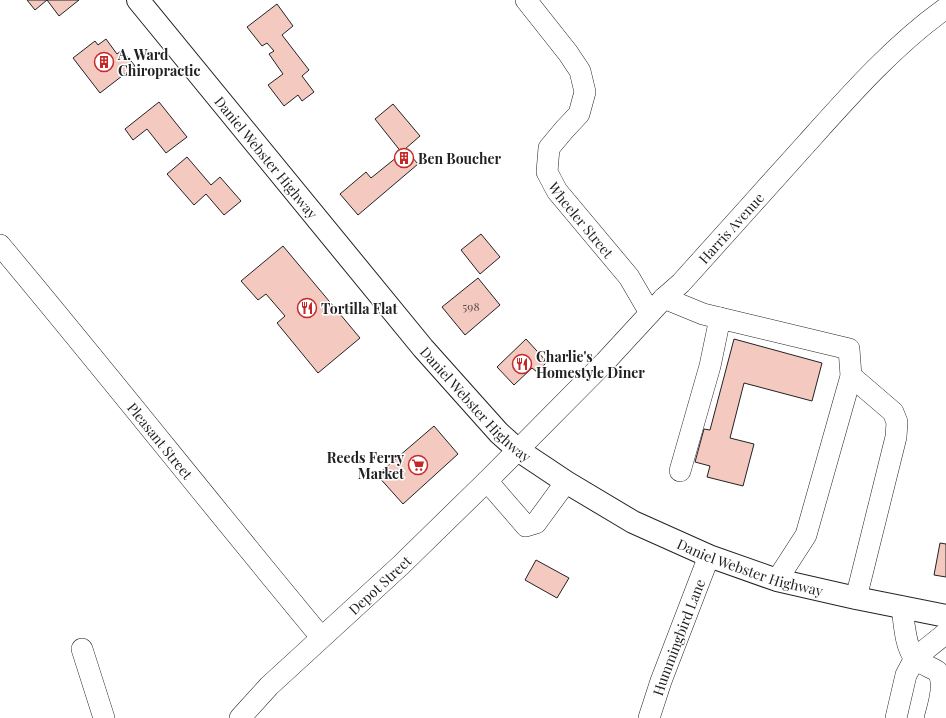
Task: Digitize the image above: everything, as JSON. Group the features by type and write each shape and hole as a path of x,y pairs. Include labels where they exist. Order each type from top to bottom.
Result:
{"main road":[{"name":"Daniel Webster Highway","path":"138,0 423,348 499,433 518,450 566,482 633,522 709,556 777,580 946,616"}],"street":[{"name":"Wheeler Street","path":"526,0 572,59 580,72 585,92 579,114 549,148 547,172 557,191 628,277 650,313"},
{"name":"Harris Avenue","path":"518,450 664,298 681,283 828,119 881,64 923,24 946,8"},
{"name":"Pleasant Street","path":"0,245 92,355 260,564 321,637"},
{"path":"664,298 703,314 849,349 851,376 806,535 777,580"},
{"path":"680,471 710,366 720,318"},
{"path":"851,376 894,412 898,422 896,437 856,598"},
{"name":"Depot Street","path":"240,718 270,686 321,637 401,565 518,450"},
{"path":"487,481 526,526 536,523 566,482"},
{"name":"Hummingbird Lane","path":"649,718 661,681 709,556"},
{"path":"902,607 905,632 915,658 937,672 944,681 944,688 935,718"},
{"path":"896,718 906,675 915,658 946,633"},
{"path":"82,649 104,718"}],"building":[{"path":"27,0 47,0 35,10"},
{"path":"47,0 79,0 59,16"},
{"path":"277,4 293,26 282,35 309,70 302,76 314,92 302,101 298,95 284,106 268,85 283,74 269,54 274,51 267,43 262,46 247,27"},
{"name":"A. Ward Chiropractic","path":"106,39 117,54 122,50 135,66 100,93 73,58 95,41 98,45"},
{"path":"159,102 187,137 166,153 147,129 133,140 125,129"},
{"name":"Ben Boucher","path":"393,104 420,136 405,149 418,164 358,215 340,194 366,172 371,178 402,153 375,119"},
{"path":"187,157 211,185 220,177 241,201 224,215 206,194 194,205 167,174"},
{"path":"481,234 500,257 480,274 461,250"},
{"name":"Tortilla Flat","path":"283,246 360,338 318,373 277,323 285,316 266,294 258,300 241,281"},
{"path":"478,278 500,305 465,335 442,307"},
{"name":"Charlie's Homestyle Diner","path":"526,339 547,362 537,372 532,368 514,385 497,367"},
{"path":"734,339 822,363 812,401 744,383 730,438 754,444 743,486 707,477 710,466 695,462 704,429 710,430"},
{"name":"Reeds Ferry Market","path":"434,426 458,454 403,504 377,475"},
{"path":"940,543 946,544 946,577 934,575"},
{"path":"536,560 569,578 557,598 525,580"}],"place":[{"name":"A. Ward Chiropractic","path":"104,62"},
{"name":"Ben Boucher","path":"404,158"},
{"name":"Tortilla Flat","path":"307,308"},
{"name":"Charlie's Homestyle Diner","path":"522,364"},
{"name":"Reeds Ferry Market","path":"418,465"}]}
